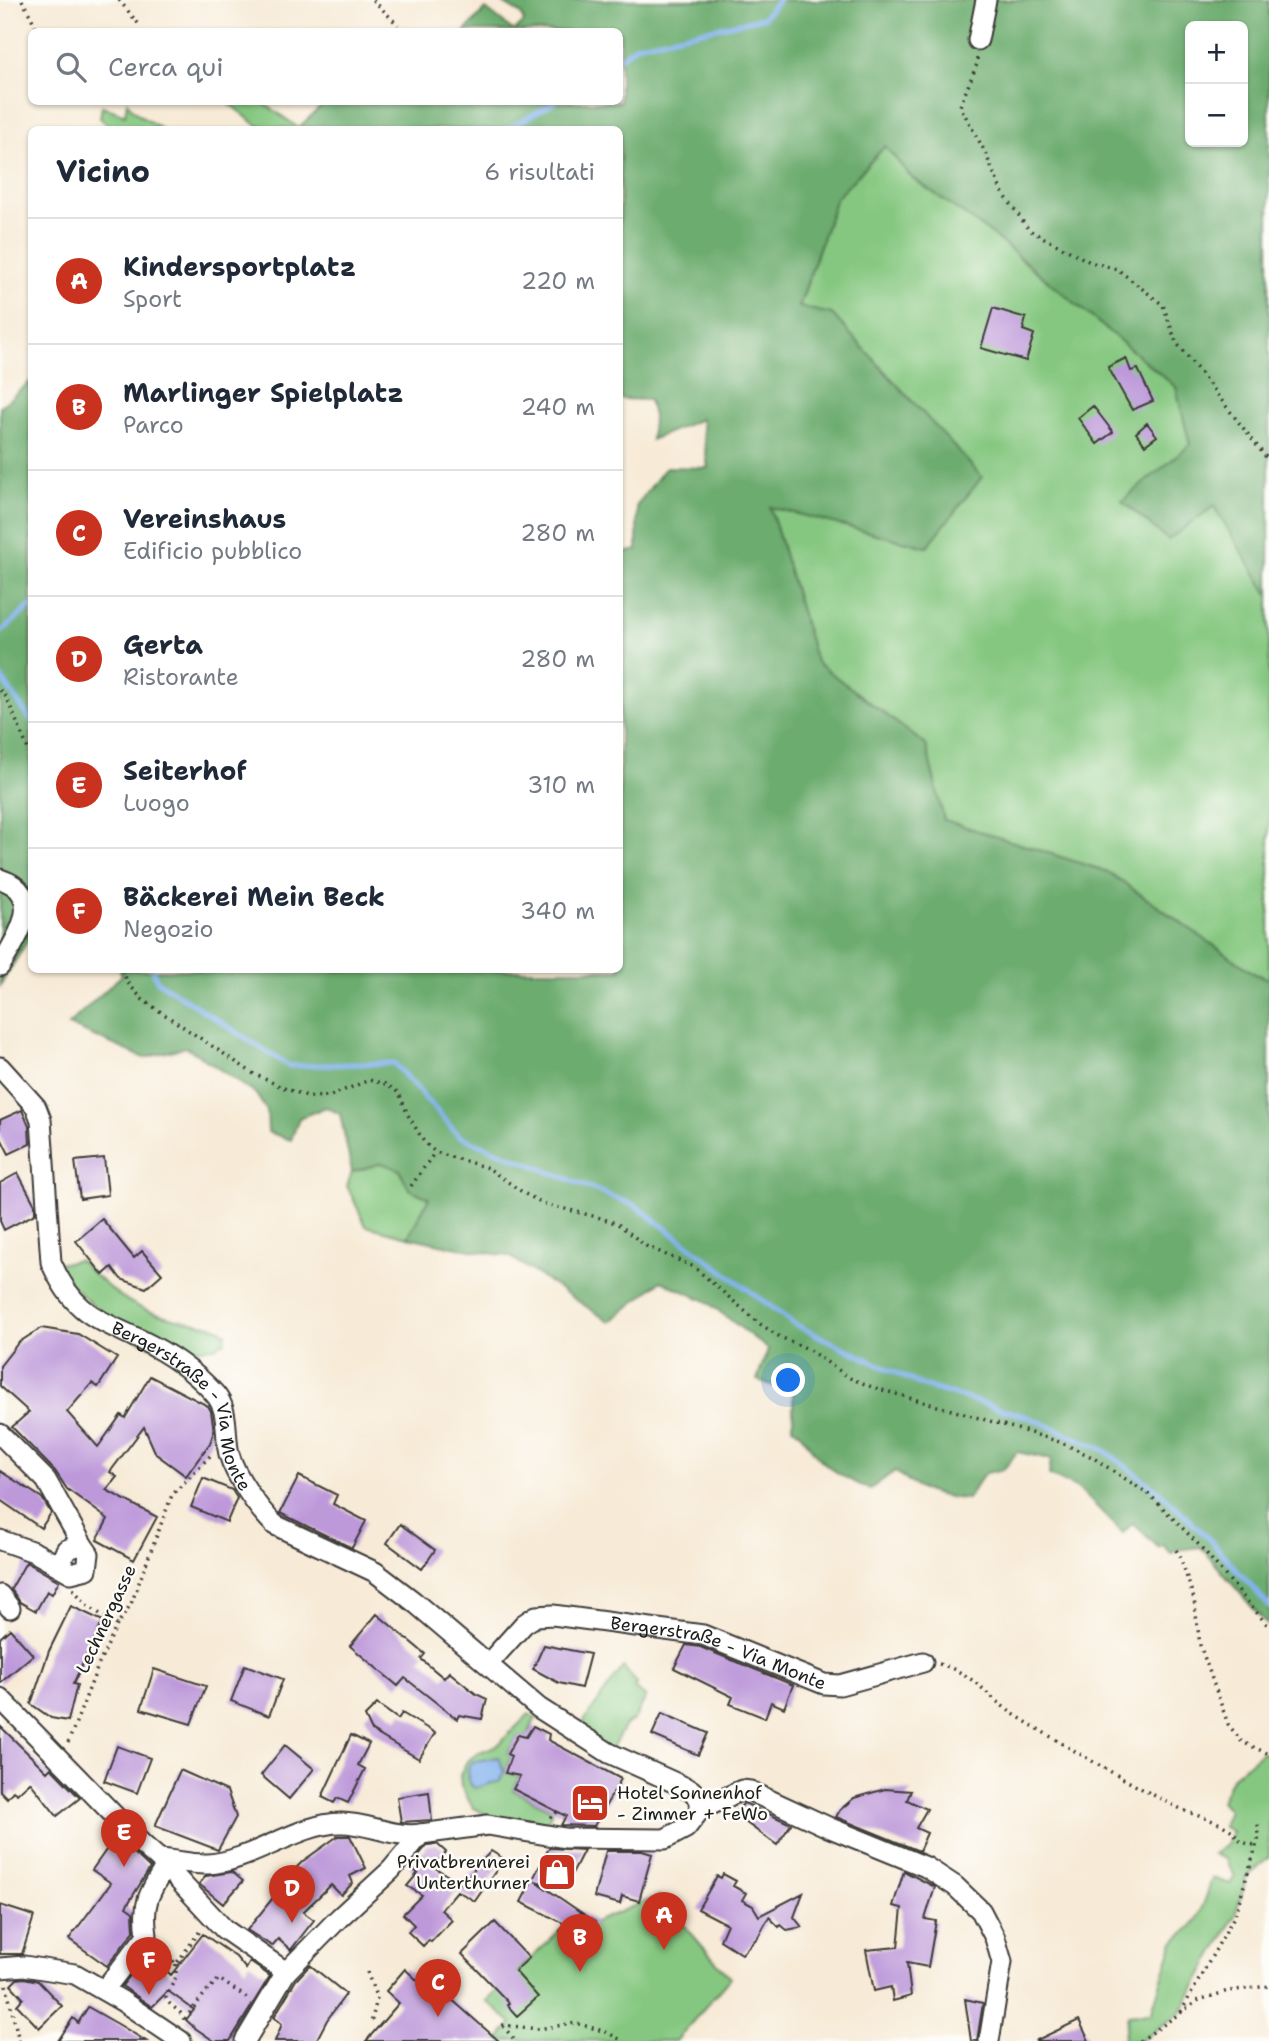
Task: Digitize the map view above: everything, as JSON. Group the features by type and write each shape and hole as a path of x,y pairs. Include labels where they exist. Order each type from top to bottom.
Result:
{"street":[{"path":"978,40 986,0"},
{"path":"0,879 16,888 27,911 19,934 0,966"},
{"name":"Bergerstraße - Via Monte","path":"0,1067 36,1107 41,1120 51,1262 60,1283 72,1299 92,1317 180,1362 217,1395 224,1408 230,1456 237,1472 268,1518 275,1525 375,1572 539,1708 609,1753 691,1790 700,1799 700,1810"},
{"path":"0,1434 46,1480 82,1544 66,1550 60,1565 0,1540"},
{"name":"Bergerstraße - Via Monte","path":"488,1664 524,1624 536,1616 553,1615 703,1635 824,1684 840,1685 923,1662"},
{"path":"0,1698 224,1929 286,1972"},
{"path":"162,1863 208,1864 309,1830 341,1823 396,1834 421,1834 488,1825 565,1838 665,1839 686,1828 700,1810 742,1790 750,1791 828,1827 926,1867 955,1886 981,1911 995,1938 1002,1962 989,2041"},
{"path":"245,2041 286,1972 391,1870 421,1834"},
{"path":"104,1990 147,1935 144,1916 146,1897 162,1863"},
{"path":"1,1968 24,1966 75,1974 176,2038"}],"path":[{"path":"22,0 37,28"},
{"path":"119,0 142,27"},
{"path":"373,0 398,25"},
{"path":"978,40 977,64 960,106 984,150 1001,190 1029,230 1090,262 1116,269 1163,305 1176,342 1269,461"},
{"path":"0,690 7,698 28,749"},
{"path":"124,973 127,982 143,1000 254,1074 286,1089 310,1097 330,1096 369,1080 385,1084 399,1093 424,1142 435,1152 488,1168 545,1205 618,1224 646,1246 694,1267 760,1324 780,1337 806,1348 850,1378 872,1387 1060,1442 1092,1457 1150,1495 1201,1547 1269,1627"},
{"path":"411,1186 435,1152"},
{"name":"Lechnergasse","path":"65,1749 117,1625 131,1604 172,1495 227,1439"},
{"path":"1176,1550 1194,1599 1200,1645 1228,1724 1242,1742 1269,1755"},
{"path":"60,1565 65,1580 88,1606 117,1625"},
{"path":"923,1662 936,1663 966,1674 1000,1705 1018,1716 1151,1793 1229,1828 1236,1838 1247,1844 1257,1844"},
{"path":"1181,2012 1235,1915 1259,1837 1258,1824"},
{"path":"185,2018 167,2002 166,1997 176,1977 176,1964 212,1916"},
{"path":"147,1935 176,1964"},
{"path":"1,1968 19,2041"},
{"path":"367,1972 377,1999 370,2022"},
{"path":"176,2038 185,2018 219,1979 264,2010"},
{"path":"1140,2041 1199,2000 1256,1986 1269,1986"},
{"path":"511,2041 513,2038 502,2025 538,2029 576,2023 606,2032 623,2041"}],"green space":[{"path":"498,0 1269,0 1269,596 1214,506 1168,540 1122,501 1190,445 1176,387 989,232 911,177 885,146 836,198 799,307 832,314 982,477 927,547 770,507 816,662 926,745 944,820 1108,872 1255,974 1269,979 1269,1627 1201,1547 1176,1550 1171,1554 1163,1545 1159,1548 1133,1523 1123,1533 1078,1488 1049,1475 1051,1459 1017,1452 1003,1470 985,1473 967,1499 928,1492 895,1471 870,1489 854,1482 826,1464 793,1427 793,1393 757,1380 768,1349 706,1301 661,1281 610,1322 509,1256 408,1237 429,1198 409,1189 400,1170 382,1163 352,1172 340,1114 326,1107 299,1118 291,1140 268,1132 267,1111 255,1093 186,1047 144,1058 68,1025 121,973 623,973 623,553 637,550 637,505 666,467 708,468 701,419 651,440 653,417 649,400 623,399 623,126 300,126 323,105 623,105 623,28 517,28 524,22 521,14"},
{"path":"486,9 510,28 468,28"},
{"path":"127,105 129,105 139,115 157,126 109,126 100,118 102,106 125,115"},
{"path":"231,105 266,105 296,126 258,126"},
{"path":"885,146 911,177 989,232 1176,387 1190,445 1214,506 1269,596 1269,979 1255,974 1108,872 944,820 926,745 816,662 770,506 926,547 799,308 836,198"},
{"path":"28,384 28,940 0,986 0,407"},
{"path":"382,1163 400,1170 409,1189 429,1198 408,1237 366,1226 347,1186 352,1172"},
{"path":"79,1260 129,1302 157,1314 219,1328 226,1333 225,1342 215,1347 161,1351 117,1330 52,1265"},
{"path":"623,1667 637,1683 635,1689 646,1697 634,1720 625,1725 609,1753 576,1732"},
{"path":"529,1714 536,1718 526,1737 518,1736 507,1753 511,1756 505,1773 520,1776 513,1790 552,1810 547,1824 498,1820 473,1808 461,1786 460,1775 467,1761 498,1745"},
{"path":"1262,1752 1269,1754 1269,1857 1247,1877 1235,1915 1181,2012 1140,2041 1123,2041 1128,2015 1151,2013 1173,1944 1197,1919 1212,1878 1230,1884 1235,1876 1225,1859 1213,1854 1226,1845 1232,1832 1223,1826 1229,1810 1221,1801 1233,1776"},
{"path":"659,1896 730,1978 676,2041 498,2040 512,2023 486,2001 560,1931 595,1922"}],"water":[{"path":"499,1757 505,1773 499,1782 474,1788 467,1776 472,1762"}],"building":[{"path":"993,308 1026,318 1023,330 1034,334 1026,361 981,348"},
{"path":"1126,358 1131,371 1138,369 1153,401 1132,410 1108,367"},
{"path":"1093,406 1113,432 1097,444 1078,418"},
{"path":"1147,423 1157,436 1145,445 1136,433"},
{"path":"22,1110 29,1126 30,1144 9,1154 0,1136 0,1120"},
{"path":"104,1158 108,1195 80,1199 75,1161"},
{"path":"18,1173 35,1205 35,1214 4,1230 0,1221 0,1183"},
{"path":"102,1219 134,1258 142,1251 162,1274 146,1288 121,1279 112,1267 103,1275 76,1241"},
{"path":"41,1328 78,1334 117,1358 98,1387 92,1383 67,1412 98,1447 121,1415 125,1418 150,1376 208,1406 211,1411 214,1431 210,1443 186,1476 156,1454 144,1427 110,1472 117,1477 106,1490 157,1517 134,1560 97,1540 108,1519 67,1489 55,1471 12,1427 29,1412 0,1386 0,1366 18,1343"},
{"path":"0,1471 42,1498 51,1513 41,1528 0,1500"},
{"path":"299,1476 337,1495 333,1504 366,1521 352,1548 280,1513"},
{"path":"203,1478 232,1490 237,1498 227,1522 191,1507"},
{"path":"400,1524 435,1550 422,1569 387,1543"},
{"path":"26,1562 59,1581 52,1594 47,1591 36,1611 20,1602 11,1589"},
{"path":"71,1606 103,1621 73,1684 77,1685 68,1721 51,1718 31,1704 49,1651"},
{"path":"377,1614 425,1654 421,1659 444,1678 449,1672 476,1694 487,1699 482,1719 459,1715 457,1719 405,1678 398,1686 350,1646"},
{"path":"10,1629 33,1655 0,1683 0,1638"},
{"path":"544,1645 590,1654 581,1688 559,1683 533,1669"},
{"path":"686,1645 700,1647 793,1685 784,1708 771,1702 765,1718 730,1704 733,1697 674,1668"},
{"path":"245,1665 283,1679 269,1716 231,1701"},
{"path":"154,1669 206,1686 191,1724 141,1709"},
{"path":"377,1704 398,1719 402,1713 435,1733 419,1759 372,1731 365,1716"},
{"path":"662,1713 708,1733 698,1755 652,1735"},
{"path":"0,1726 47,1772 51,1768 80,1798 57,1816 30,1782 17,1794 13,1791 7,1798 0,1791"},
{"path":"533,1726 549,1734 548,1740 621,1779 594,1826 561,1825 566,1816 513,1789 520,1776 505,1773 511,1756 507,1754 518,1735 526,1737"},
{"path":"351,1735 369,1744 358,1765 365,1769 348,1803 337,1798 334,1803 322,1797"},
{"path":"285,1745 314,1769 289,1799 261,1775"},
{"path":"117,1746 150,1758 137,1793 104,1781"},
{"path":"180,1770 227,1791 236,1817 218,1850 155,1826"},
{"path":"885,1789 911,1791 907,1800 927,1809 916,1828 927,1833 919,1851 836,1817 854,1798"},
{"path":"429,1792 432,1820 401,1822 397,1797"},
{"path":"744,1803 791,1824 777,1845 734,1814"},
{"path":"116,1836 150,1868 126,1907 133,1912 134,1931 107,1966 69,1939 111,1883 92,1870"},
{"path":"338,1836 350,1836 366,1868 350,1876 353,1883 341,1895 331,1885 303,1912 314,1920 291,1950 278,1939 272,1946 247,1930 285,1883 283,1881 303,1861"},
{"path":"437,1844 446,1852 434,1867 461,1884 491,1851 504,1859 475,1901 457,1891 441,1910 452,1920 431,1942 429,1940 423,1946 408,1932 414,1925 403,1914 422,1895 407,1886 418,1873 409,1867 427,1845"},
{"path":"549,1848 584,1850 564,1889 535,1881 595,1922 580,1944 560,1931 565,1924 521,1902"},
{"path":"606,1851 642,1851 652,1854 639,1901 622,1896 620,1904 594,1897"},
{"path":"904,1871 935,1887 925,1919 936,1921 928,1967 907,1963 911,1996 893,2001 891,1987 874,1991 866,1950 898,1947 902,1908 893,1906"},
{"path":"232,1872 243,1881 223,1904 199,1884 206,1876"},
{"path":"723,1874 736,1881 733,1886 746,1893 742,1900 753,1906 759,1916 803,1893 794,1917 802,1927 787,1930 781,1925 779,1927 769,1917 758,1937 742,1954 720,1940 727,1924 698,1909 717,1876 721,1878"},
{"path":"0,1905 34,1916 22,1954 0,1954"},
{"path":"495,1922 529,1958 515,1971 538,1997 517,2016 507,2005 509,2003 462,1954"},
{"path":"203,1934 236,1957 246,1969 250,1962 270,1976 230,2041 214,2041 195,2028 186,2020 194,2010 168,1991 152,2007 122,1986 148,1953 171,1975"},
{"path":"310,1965 346,1994 316,2041 275,2041 282,2024 274,2017 296,1980"},
{"path":"405,1969 418,1981 424,1975 499,2041 366,2041 399,2003 386,1991"},
{"path":"17,1979 38,1981 62,2006 39,2028 17,2005 23,1998 11,1985"},
{"path":"965,1999 983,2003 977,2041 971,2041"},
{"path":"88,2007 146,2041 58,2041 73,2018 78,2023"},
{"path":"1079,2020 1089,2041 1035,2041"}],"waterway":[{"path":"623,56 637,45 763,18 779,0"},
{"path":"513,126 550,105"},
{"path":"0,633 28,608"},
{"path":"0,676 28,716"},
{"path":"154,973 157,981 289,1066 394,1063 459,1136 636,1206 794,1324 921,1385 1031,1418 1104,1450 1161,1493 1209,1539 1269,1606"}],"place":[{"name":"Hotel Sonnenhof - Zimmer + FeWo","path":"590,1803"},
{"name":"Seiterhof","path":"124,1867"},
{"name":"Privatbrennerei Unterthurner","path":"557,1872"},
{"name":"Gerta","path":"292,1923"},
{"name":"Kindersportplatz","path":"664,1950"},
{"name":"Marlinger Spielplatz","path":"580,1972"},
{"name":"Bäckerei Mein Beck","path":"149,1995"},
{"name":"Vereinshaus","path":"438,2017"}]}
